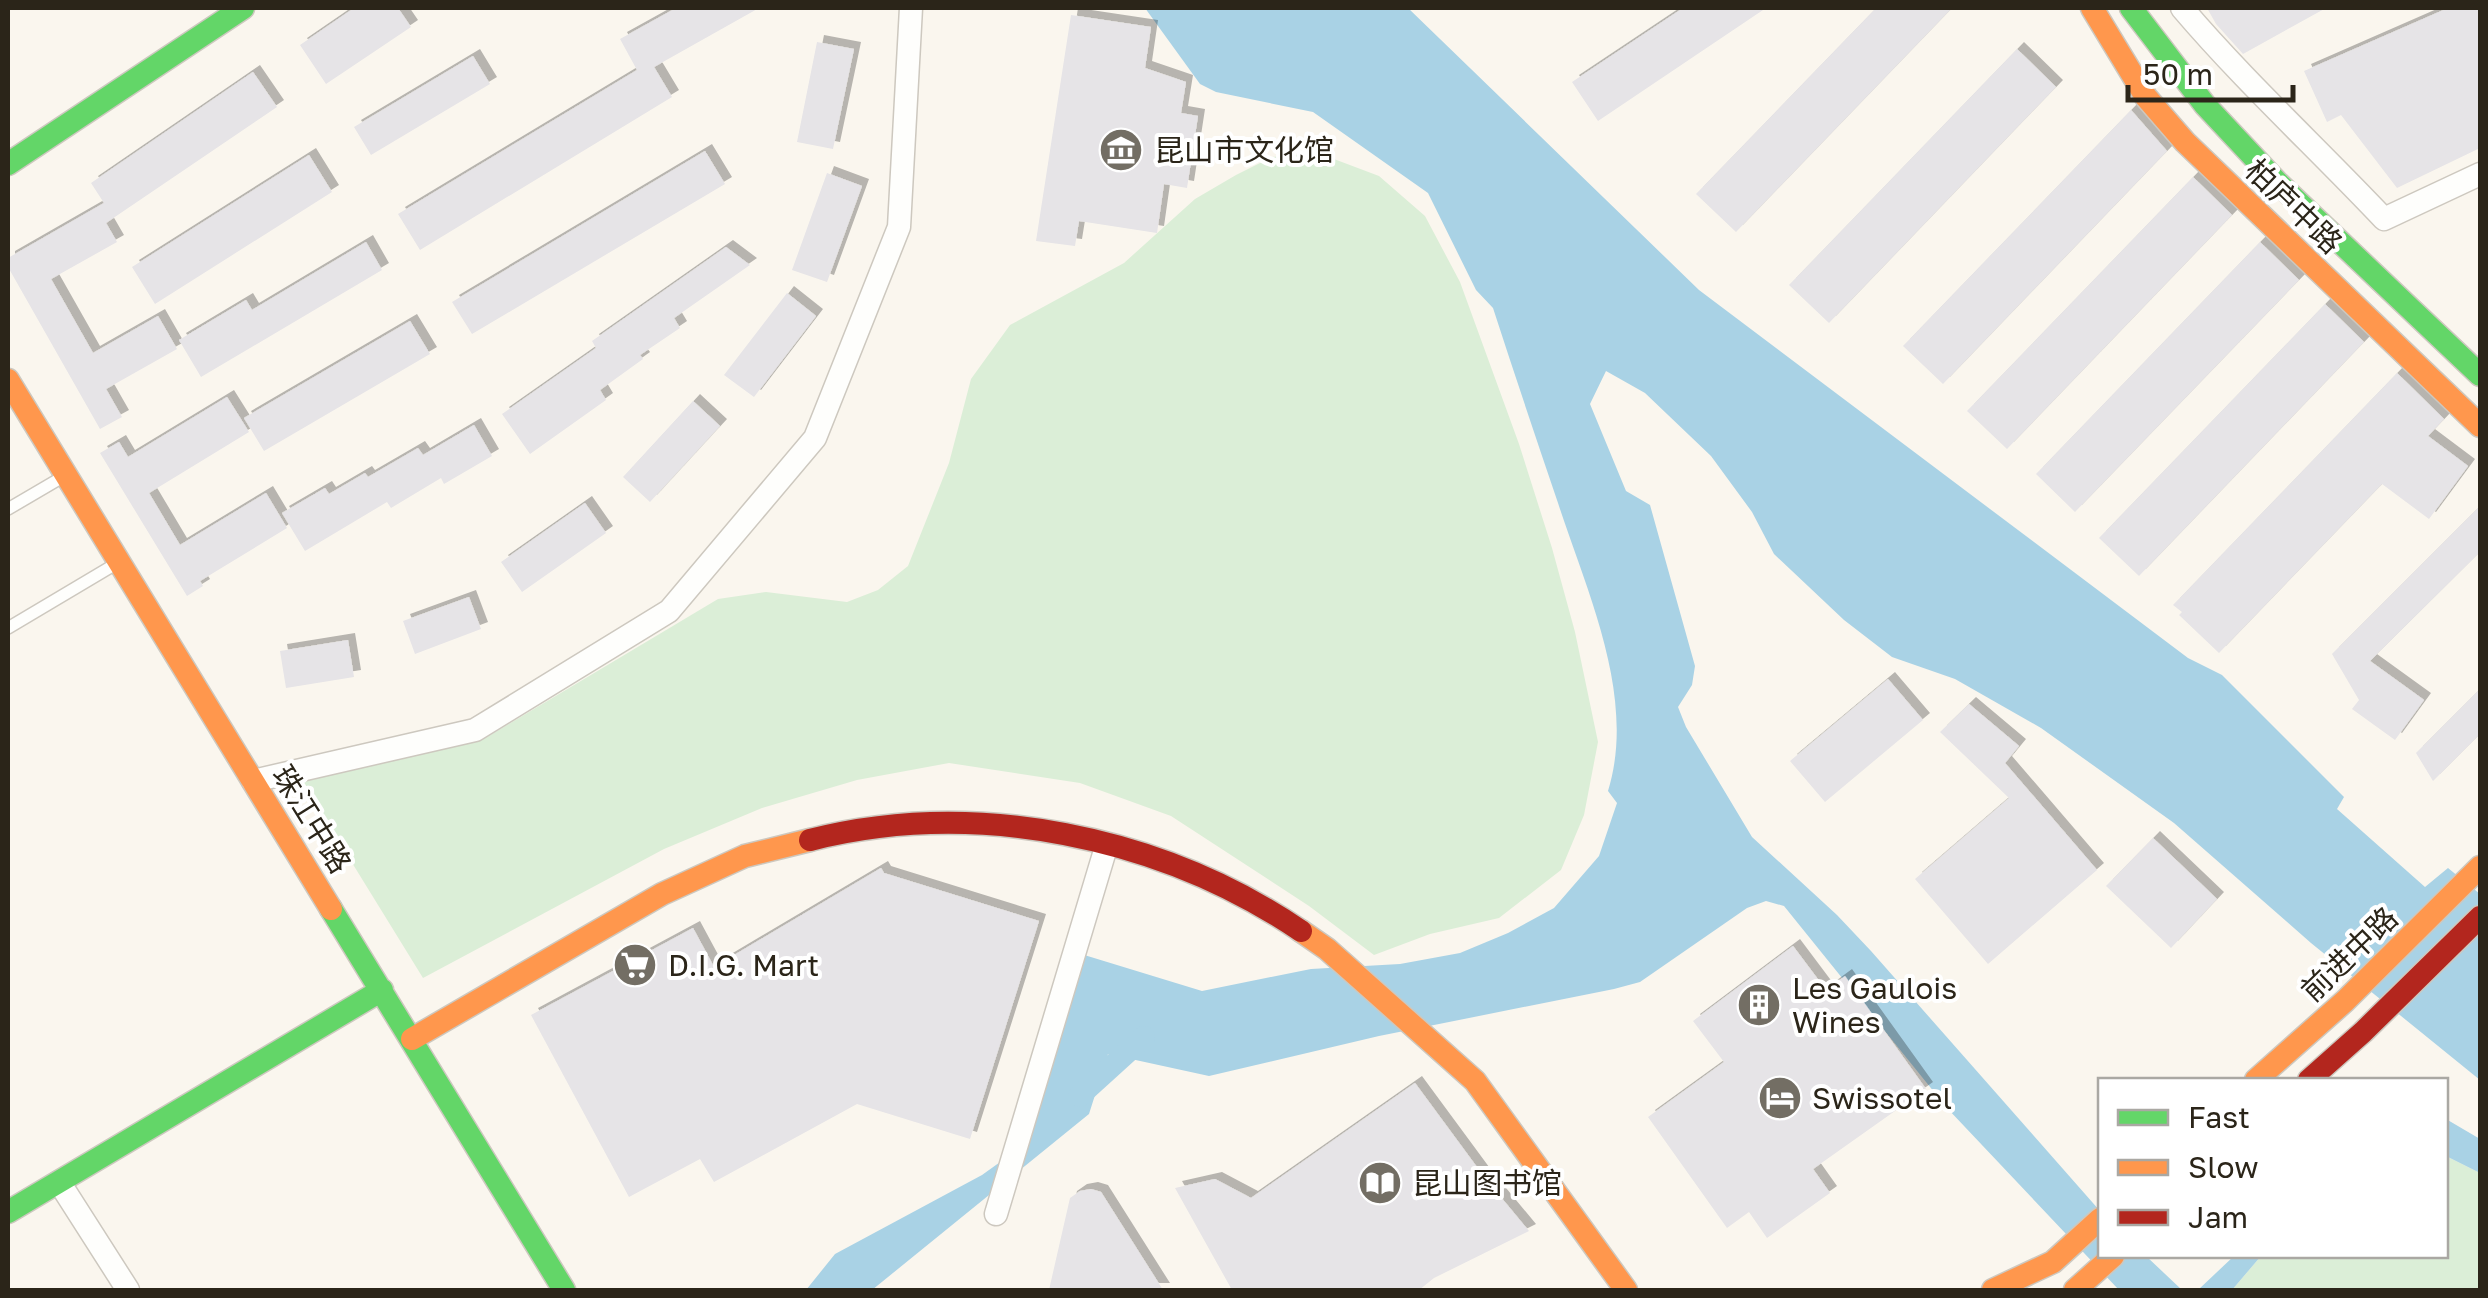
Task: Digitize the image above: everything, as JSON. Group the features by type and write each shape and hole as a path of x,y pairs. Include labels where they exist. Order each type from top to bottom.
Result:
{"street":[{"path":"8,164 243,8"},
{"path":"253,781 475,730 669,612 815,438 899,227 911,8"},
{"name":"柏庐中路","path":"2092,8 2146,97 2185,142 2480,426"},
{"name":"柏庐中路","path":"2131,8 2205,105 2277,182 2480,376"},
{"path":"2182,8 2228,62 2277,106 2384,219 2480,174"},
{"name":"珠江中路","path":"8,380 564,1290"},
{"path":"412,1039 662,894 745,856 833,834 908,822 1034,829 1107,844 1152,856 1217,882 1277,915 1327,949 1474,1082 1626,1290"},
{"path":"996,1214 1107,844"},
{"name":"前进中路","path":"2258,1078 2345,1001 2477,871"},
{"path":"2310,1078 2364,1032 2480,917"},
{"path":"8,1212 382,990"},
{"path":"59,1182 128,1290"},
{"path":"1993,1290 2030,1283 2098,1221"},
{"path":"2078,1288 2111,1258"}],"lane":[{"path":"8,509 66,476"},
{"path":"8,628 119,562"}],"green space":[{"path":"1318,153 1379,176 1425,216 1460,282 1519,444 1575,632 1598,742 1584,815 1561,870 1499,918 1430,934 1374,955 1309,906 1171,816 1080,783 949,763 857,780 762,808 664,849 423,978 301,780 487,737 718,599 766,592 847,602 878,590 908,566 949,463 971,379 1010,325 1124,263 1195,199 1236,175 1272,157"},
{"path":"2448,1157 2480,1173 2480,1290 2232,1290 2259,1258 2448,1258"}],"water":[{"path":"1145,8 1408,8 1699,290 2188,658 2222,675 2344,797 2337,809 2425,887 2448,868 2480,894 2480,1080 2311,943 2174,823 2041,728 1955,679 1892,657 1844,620 1774,554 1752,512 1711,456 1645,393 1606,371 1590,404 1626,491 1650,505 1695,666 1692,685 1678,707 1752,837 1871,951 2098,1209 2098,1258 2148,1258 2182,1290 2119,1290 1947,1108 1784,906 1766,901 1747,908 1640,982 1614,989 1379,1036 1209,1076 1108,1054 1089,1114 872,1290 806,1290 835,1254 982,1175 1021,1147 1081,954 1202,991 1311,969 1400,964 1460,953 1554,908 1599,856 1617,803 1608,791 1615,755 1613,682 1594,608 1493,308 1476,290 1428,193 1313,112 1216,92 1200,84"},
{"path":"2448,1120 2480,1139 2480,1173 2448,1157"},
{"path":"2232,1258 2259,1258 2232,1290 2198,1290"}],"building":[{"path":"354,8 398,8 411,27 326,84 300,45"},
{"path":"676,8 759,8 654,67 672,97 420,250 398,214 637,70 620,39"},
{"path":"1683,8 1766,8 1598,121 1572,82"},
{"path":"1876,8 1952,8 1736,232 1696,194"},
{"path":"2207,8 2326,8 2243,54"},
{"path":"2448,8 2480,8 2480,148 2397,188 2341,115 2327,122 2304,71"},
{"name":"昆山市文化馆","path":"1071,15 1151,27 1145,68 1186,82 1181,113 1198,116 1187,188 1164,184 1157,233 1079,221 1075,246 1036,241"},
{"path":"817,42 854,49 833,149 797,142"},
{"path":"2017,49 2056,87 1829,323 1789,285"},
{"path":"473,56 490,84 371,155 354,127"},
{"path":"253,72 277,107 106,223 117,242 51,279 93,353 158,316 177,349 106,389 122,417 100,429 8,267 8,258 104,203 91,183"},
{"path":"2131,110 2167,151 1943,384 1903,346"},
{"path":"705,151 725,184 472,334 452,302"},
{"path":"309,155 332,192 155,304 132,267"},
{"path":"827,173 862,186 827,282 792,270"},
{"path":"2193,177 2232,215 2007,449 1967,411"},
{"path":"366,242 382,270 201,377 179,340 246,300 252,310"},
{"path":"2260,242 2299,280 2075,512 2036,474"},
{"path":"726,247 750,265 674,318 680,328 640,355 643,359 600,390 606,400 530,454 502,414 596,348 592,341"},
{"path":"787,293 816,316 754,397 724,375"},
{"path":"2325,304 2364,342 2139,576 2099,538"},
{"path":"410,321 430,354 264,451 244,418"},
{"path":"2397,373 2444,419 2428,436 2468,466 2429,519 2382,484 2219,653 2173,605"},
{"path":"227,397 249,432 149,493 180,545 266,493 287,528 200,581 203,586 187,596 100,453 119,442 128,457"},
{"path":"693,401 720,426 650,502 623,477"},
{"path":"474,425 492,456 444,484 441,478 391,508 387,502 305,551 282,513 325,488 329,494 365,473 368,477 418,448 423,455"},
{"path":"585,503 606,533 522,592 501,562"},
{"path":"2480,506 2480,552 2370,661 2424,700 2395,740 2352,709 2359,700 2332,654"},
{"path":"469,597 481,629 415,654 403,621"},
{"path":"348,640 354,677 286,688 280,651"},
{"path":"1888,679 1923,720 1825,802 1790,761"},
{"path":"2480,689 2480,734 2433,781 2416,753"},
{"path":"1969,704 2019,746 2005,763 2097,870 1988,964 1915,879 2009,798 1940,732"},
{"path":"2153,838 2217,899 2171,948 2106,886"},
{"path":"881,868 884,873 1039,921 970,1139 857,1104 714,1182 700,1159 629,1197 531,1015 693,928 714,967"},
{"path":"1793,946 1826,990 1845,976 1926,1089 1813,1169 1830,1193 1767,1238 1749,1212 1727,1228 1648,1117 1724,1062 1693,1021"},
{"name":"昆山图书馆","path":"1415,1083 1529,1231 1434,1278 1419,1290 1232,1290 1175,1188 1215,1179 1251,1198"},
{"path":"1091,1189 1101,1192 1163,1290 1049,1290 1070,1198"}],"waterway":[{"path":"1079,1096 1144,1037"}],"traffic: fast":[{"path":"8,164 243,8"},
{"path":"2131,8 2205,105 2277,182 2480,375"},
{"path":"331,909 564,1290"},
{"path":"8,1212 382,990"}],"traffic: slow":[{"path":"2092,8 2146,97 2185,142 2480,426"},
{"path":"8,380 331,909"},
{"path":"412,1039 662,894 745,856 810,840"},
{"path":"2258,1078 2345,1001 2480,867"},
{"path":"1301,931 1327,949 1475,1081 1626,1290"},
{"path":"1993,1290 2053,1262 2098,1221"},
{"path":"2075,1290 2111,1258"}],"traffic: jam":[{"path":"810,840 873,828 937,823 1001,825 1065,834 1128,849 1188,871 1246,898 1301,931"},
{"path":"2311,1078 2480,917"}],"place":[{"name":"昆山市文化馆","path":"1121,150"},
{"name":"D.I.G. Mart","path":"635,965"},
{"name":"Les Gaulois Wines","path":"1759,1005"},
{"name":"Swissotel","path":"1780,1098"},
{"name":"昆山图书馆","path":"1380,1183"}]}
